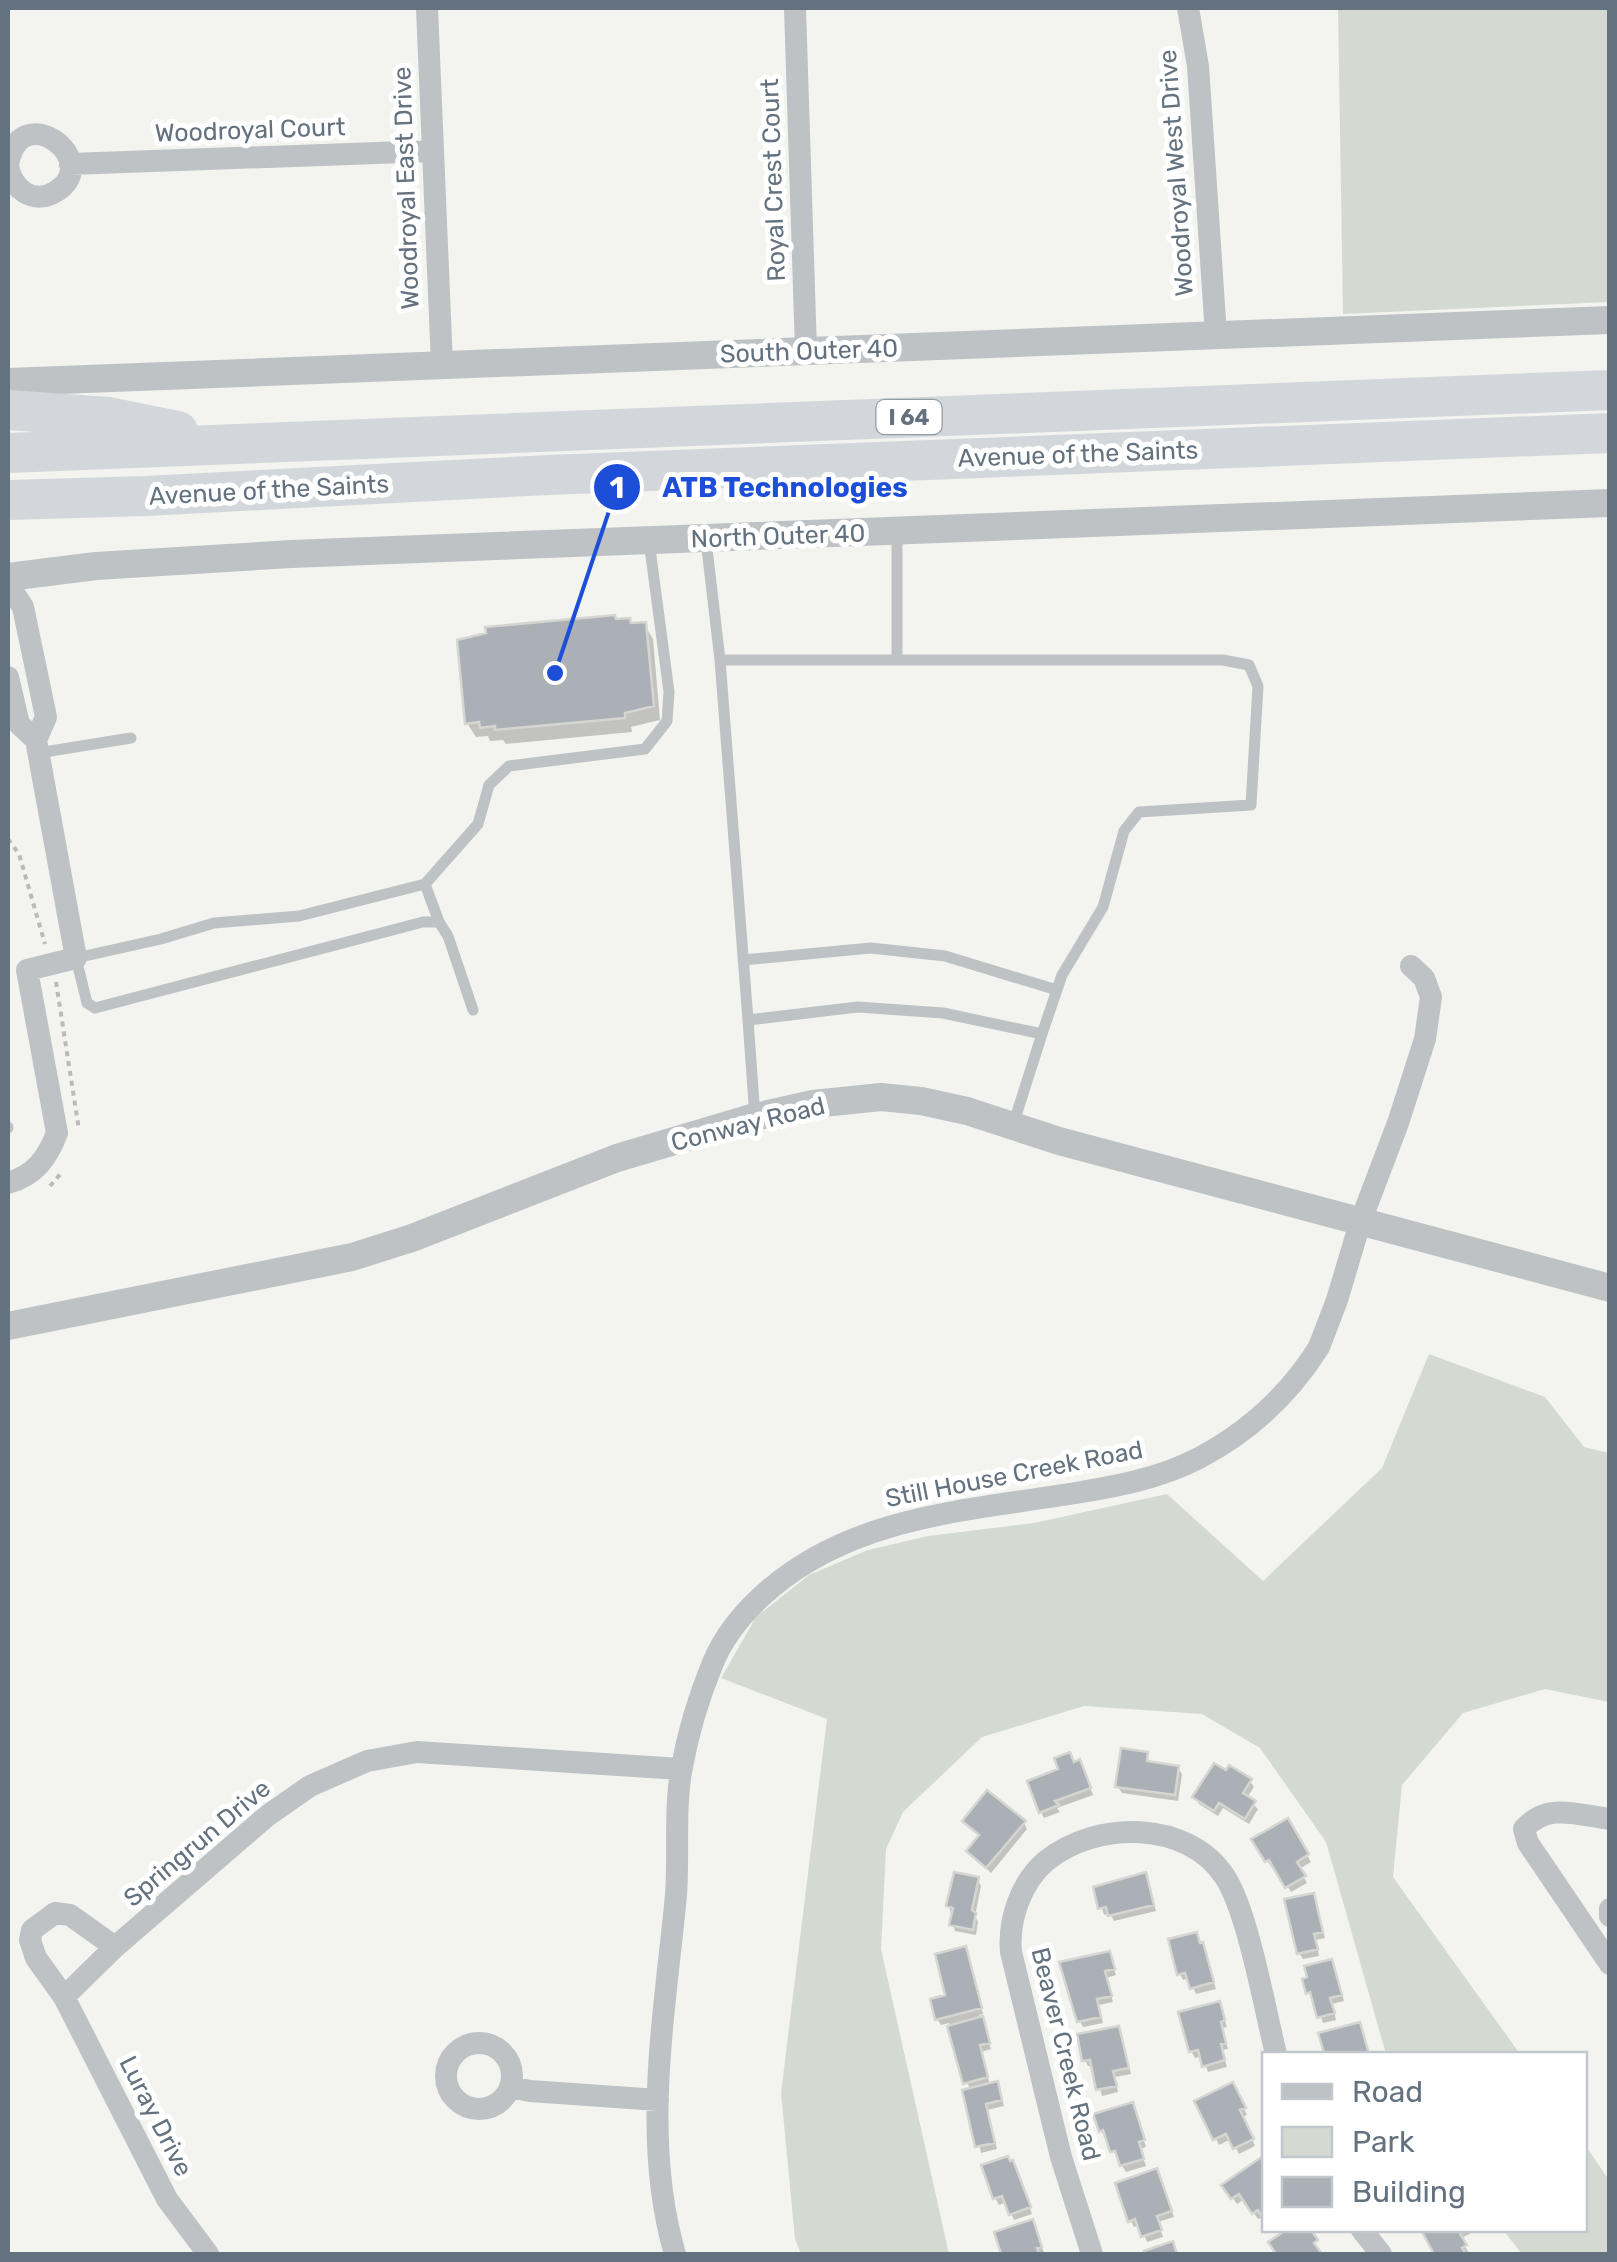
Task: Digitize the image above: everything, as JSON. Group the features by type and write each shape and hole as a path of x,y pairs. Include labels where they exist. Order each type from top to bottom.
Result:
{"highway":[{"name":"Avenue of the Saints","path":"8,453 1610,390"},
{"path":"8,410 109,417 246,444"},
{"name":"Avenue of the Saints","path":"8,500 1610,433"},
{"path":"8,526 57,522 146,496"}],"street":[{"name":"Woodroyal East Drive","path":"427,8 442,366"},
{"name":"Royal Crest Court","path":"795,8 806,351"},
{"name":"Woodroyal West Drive","path":"1188,8 1198,66 1216,335"},
{"path":"39,134 63,145 70,164 61,188 45,196 25,194 16,187 8,166 12,149 20,141 39,134"},
{"name":"Woodroyal Court","path":"70,164 432,151"},
{"name":"South Outer 40","path":"8,382 1610,320"},
{"name":"North Outer 40","path":"8,577 96,566 291,554 1610,503"},
{"path":"8,584 23,607 46,716 37,746 76,958 17,968 57,1133 48,1157 25,1178 8,1182"},
{"path":"8,677 19,724 37,746"},
{"name":"Still House Creek Road","path":"675,2254 661,2201 656,2139 678,1870 681,1769 718,1651 747,1609 822,1552 906,1521 1116,1487 1159,1474 1199,1458 1268,1412 1302,1374 1319,1346 1398,1123 1424,1039 1431,998 1424,978 1410,966"},
{"name":"Conway Road","path":"8,1326 352,1257 412,1238 617,1158 755,1117 812,1104 881,1097 921,1100 1059,1142 1610,1288"},
{"name":"Springrun Drive","path":"64,1998 115,1948 267,1816 310,1786 367,1761 417,1752 681,1769"},
{"path":"1610,1819 1548,1812 1534,1816 1524,1829 1528,1843 1610,1964"},
{"name":"Beaver Creek Road","path":"1092,2254 1061,2157 1010,1942 1013,1918 1030,1879 1046,1860 1089,1840 1118,1833 1172,1836 1200,1849 1226,1878 1241,1916 1275,2052"},
{"name":"Luray Drive","path":"115,1948 70,1915 55,1913 32,1930 30,1940 36,1958 64,1998 167,2198 208,2254"},
{"path":"510,2087 658,2100"},
{"path":"1364,2232 1381,2254"}],"lane":[{"path":"897,532 897,660"},
{"path":"706,539 720,660 755,1117"},
{"path":"439,922 424,922 96,1008 87,1002 76,958 214,922 299,916 425,884 478,824 489,785 510,766 645,749 667,721 669,692 649,541"},
{"path":"720,660 1223,660 1249,666 1258,686 1251,806 1138,812 1124,832 1103,908 1062,976 1013,1125"},
{"path":"37,746 131,738"},
{"path":"425,884 473,1010"},
{"path":"743,960 871,948 944,956 1057,990"},
{"path":"748,1020 858,1008 943,1013 1042,1034"}],"path":[{"path":"8,839 19,854 50,964"}],"green space":[{"path":"1338,8 1609,8 1609,302 1343,314"},
{"path":"1429,1354 1545,1397 1584,1447 1609,1453 1609,1702 1545,1689 1463,1713 1402,1785 1393,1877 1519,2052 1385,2052 1326,1842 1260,1748 1202,1714 1084,1706 982,1737 903,1812 886,1849 881,1949 949,2254 801,2254 795,2239 781,2093 827,1719 721,1678 756,1617 809,1575 868,1550 928,1536 1034,1523 1167,1494 1263,1581 1382,1468"},
{"path":"1587,2148 1609,2180 1609,2254 1522,2254 1505,2232 1587,2232"}],"building":[{"path":"615,615 616,619 630,618 631,623 646,622 654,706 625,713 625,718 495,730 495,726 480,728 479,722 465,724 457,640 486,633 485,627"},
{"path":"1121,1748 1148,1752 1147,1761 1179,1766 1175,1795 1115,1787"},
{"path":"1070,1752 1074,1762 1080,1759 1091,1788 1055,1801 1059,1805 1039,1813 1027,1781 1058,1769 1054,1758"},
{"path":"1214,1763 1226,1770 1229,1765 1252,1779 1243,1793 1256,1801 1245,1819 1219,1803 1214,1811 1192,1797"},
{"path":"987,1790 1026,1821 986,1868 966,1851 979,1835 962,1821"},
{"path":"1288,1818 1309,1854 1297,1862 1306,1876 1285,1888 1251,1839"},
{"path":"954,1872 979,1877 972,1910 976,1913 973,1930 949,1925 953,1908 946,1906"},
{"path":"1146,1872 1154,1905 1108,1916 1106,1907 1098,1909 1093,1887"},
{"path":"1314,1893 1323,1932 1314,1934 1318,1949 1297,1954 1284,1899"},
{"path":"1197,1932 1214,1982 1190,1989 1185,1973 1177,1975 1168,1939"},
{"path":"966,1946 982,2008 935,2020 930,1999 945,1995 935,1954"},
{"path":"1110,1951 1115,1969 1105,1971 1112,1996 1097,1999 1101,2017 1077,2022 1059,1962"},
{"path":"1332,1959 1342,1995 1330,1998 1335,2013 1317,2018 1302,1979 1307,1977 1304,1966"},
{"path":"1220,2001 1225,2020 1221,2022 1226,2043 1221,2044 1225,2060 1202,2067 1198,2050 1189,2052 1178,2012"},
{"path":"983,2016 990,2043 980,2045 988,2077 963,2084 947,2026"},
{"path":"1360,2022 1368,2052 1324,2052 1318,2033"},
{"path":"1119,2026 1129,2068 1113,2071 1117,2086 1096,2090 1090,2060 1082,2061 1077,2034"},
{"path":"998,2081 1002,2100 986,2104 995,2143 975,2147 962,2090"},
{"path":"1233,2082 1246,2108 1240,2110 1254,2139 1233,2149 1226,2134 1213,2140 1194,2101"},
{"path":"1133,2102 1145,2140 1139,2142 1144,2159 1120,2166 1093,2114"},
{"path":"1008,2156 1031,2207 1009,2215 1002,2196 993,2199 981,2165"},
{"path":"1262,2157 1262,2217 1258,2210 1252,2214 1239,2194 1231,2199 1221,2185"},
{"path":"1157,2168 1172,2211 1157,2216 1162,2230 1141,2237 1135,2219 1128,2222 1115,2183"},
{"path":"1033,2219 1042,2247 1037,2248 1039,2254 1001,2254 994,2232"},
{"path":"1283,2232 1312,2232 1322,2254 1276,2254 1268,2242"},
{"path":"1422,2232 1459,2232 1467,2245 1462,2248 1466,2254 1434,2254"},
{"path":"1173,2241 1177,2254 1144,2251"}],"place":[{"name":"ATB Technologies","path":"555,673"}]}
